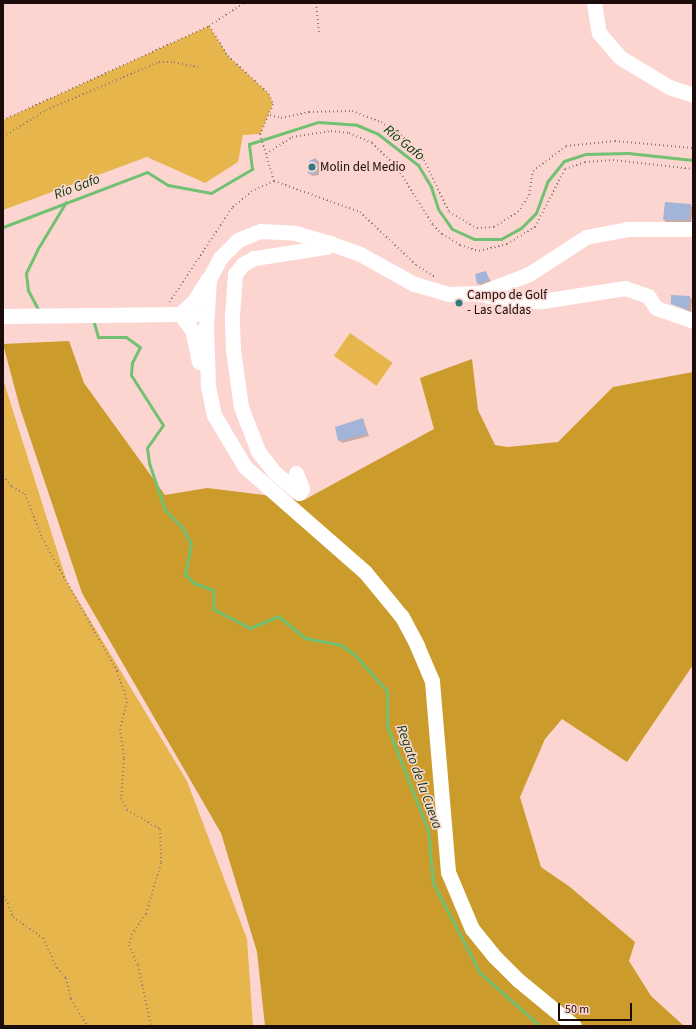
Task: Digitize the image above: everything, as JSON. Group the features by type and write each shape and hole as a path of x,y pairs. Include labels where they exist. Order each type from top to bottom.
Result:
{"street":[{"path":"594,3 599,33 621,58 669,87 693,95"},
{"path":"479,293 529,274 586,237 628,230 693,229"},
{"path":"180,314 194,301 209,279 220,258 238,240 260,231 295,233 331,243 360,254 414,284 448,294 479,293 508,300 542,301 625,288 648,296 656,308 693,321"},
{"path":"296,473 302,488 299,493 275,473 258,451 241,407 233,344 235,274 243,264 254,258 326,246 331,243"},
{"path":"208,387 207,314 209,279"},
{"path":"180,314 192,330 199,366 208,387 214,415 245,467 365,572 402,617 418,645 432,681 448,872 472,928 494,956 574,1026"},
{"path":"3,316 207,314"}],"path":[{"path":"3,120 209,26 244,3"},
{"path":"316,3 318,8 319,32"},
{"path":"318,8 320,3"},
{"path":"209,26 228,56 269,94 273,104 270,115 260,134 274,181"},
{"path":"3,138 46,110 159,62 174,62 198,67"},
{"path":"270,115 280,118 309,112 352,111 381,122 401,135 424,160 450,212 477,228 494,227 518,212 528,195 533,171 566,146 615,141 693,148"},
{"path":"266,154 292,137 331,130 349,133 372,143 396,166 433,225 442,234 460,245 479,251 506,244 535,227 552,198 559,179 565,170 585,162 612,160 693,169"},
{"path":"166,307 232,208 252,191 274,181 360,212 416,265 442,282"},
{"path":"3,476 12,487 26,494 42,538 117,670 125,694 127,702 120,729 124,759 121,798 127,810 160,829 161,864 146,914 132,934 129,945 138,965 151,1026"},
{"path":"3,892 13,917 43,938 57,968 66,978 71,999 87,1026"}],"shaded area":[{"path":"209,26 228,56 269,94 273,104 260,134 243,135 238,162 205,183 147,157 3,210 3,120"},
{"path":"350,333 393,363 377,386 334,356"},
{"path":"69,341 84,383 165,495 207,488 304,500 434,429 420,378 472,359 478,410 495,445 507,447 558,442 613,387 693,372 693,665 627,762 562,719 545,739 520,797 541,867 570,887 635,942 629,961 651,996 684,1026 265,1026 257,952 221,833 82,593 20,408 3,344"},
{"path":"3,379 67,582 187,781 247,939 253,1026 3,1026"}],"building":[{"name":"Molin del Medio","path":"316,158 317,173 308,174 309,161"},
{"path":"665,202 691,204 689,220 663,220"},
{"path":"486,271 489,280 477,284 475,274"},
{"path":"671,295 690,296 688,310 671,304"},
{"path":"363,418 367,434 338,441 335,427"}],"waterway":[{"name":"Río Gafo","path":"3,227 147,172 168,185 211,193 252,169 249,144 318,122 357,125 378,134 418,165 431,187 438,209 452,229 474,239 501,239 521,228 536,213 547,182 564,161 586,154 628,153 693,160"},
{"name":"Regato de la Cueva","path":"39,311 28,290 26,273 37,250 66,202"},
{"name":"Regato de la Cueva","path":"94,323 98,337 126,337 140,347 132,363 131,375 163,425 147,448 149,463 165,510 182,527 191,544 185,574 194,583 213,590 213,609 250,628 278,616 305,638 341,645 354,654 387,691 387,726 428,830 433,883 480,973 540,1026"}],"place":[{"name":"Molin del Medio","path":"312,167"},
{"name":"Campo de Golf - Las Caldas","path":"459,303"}]}
